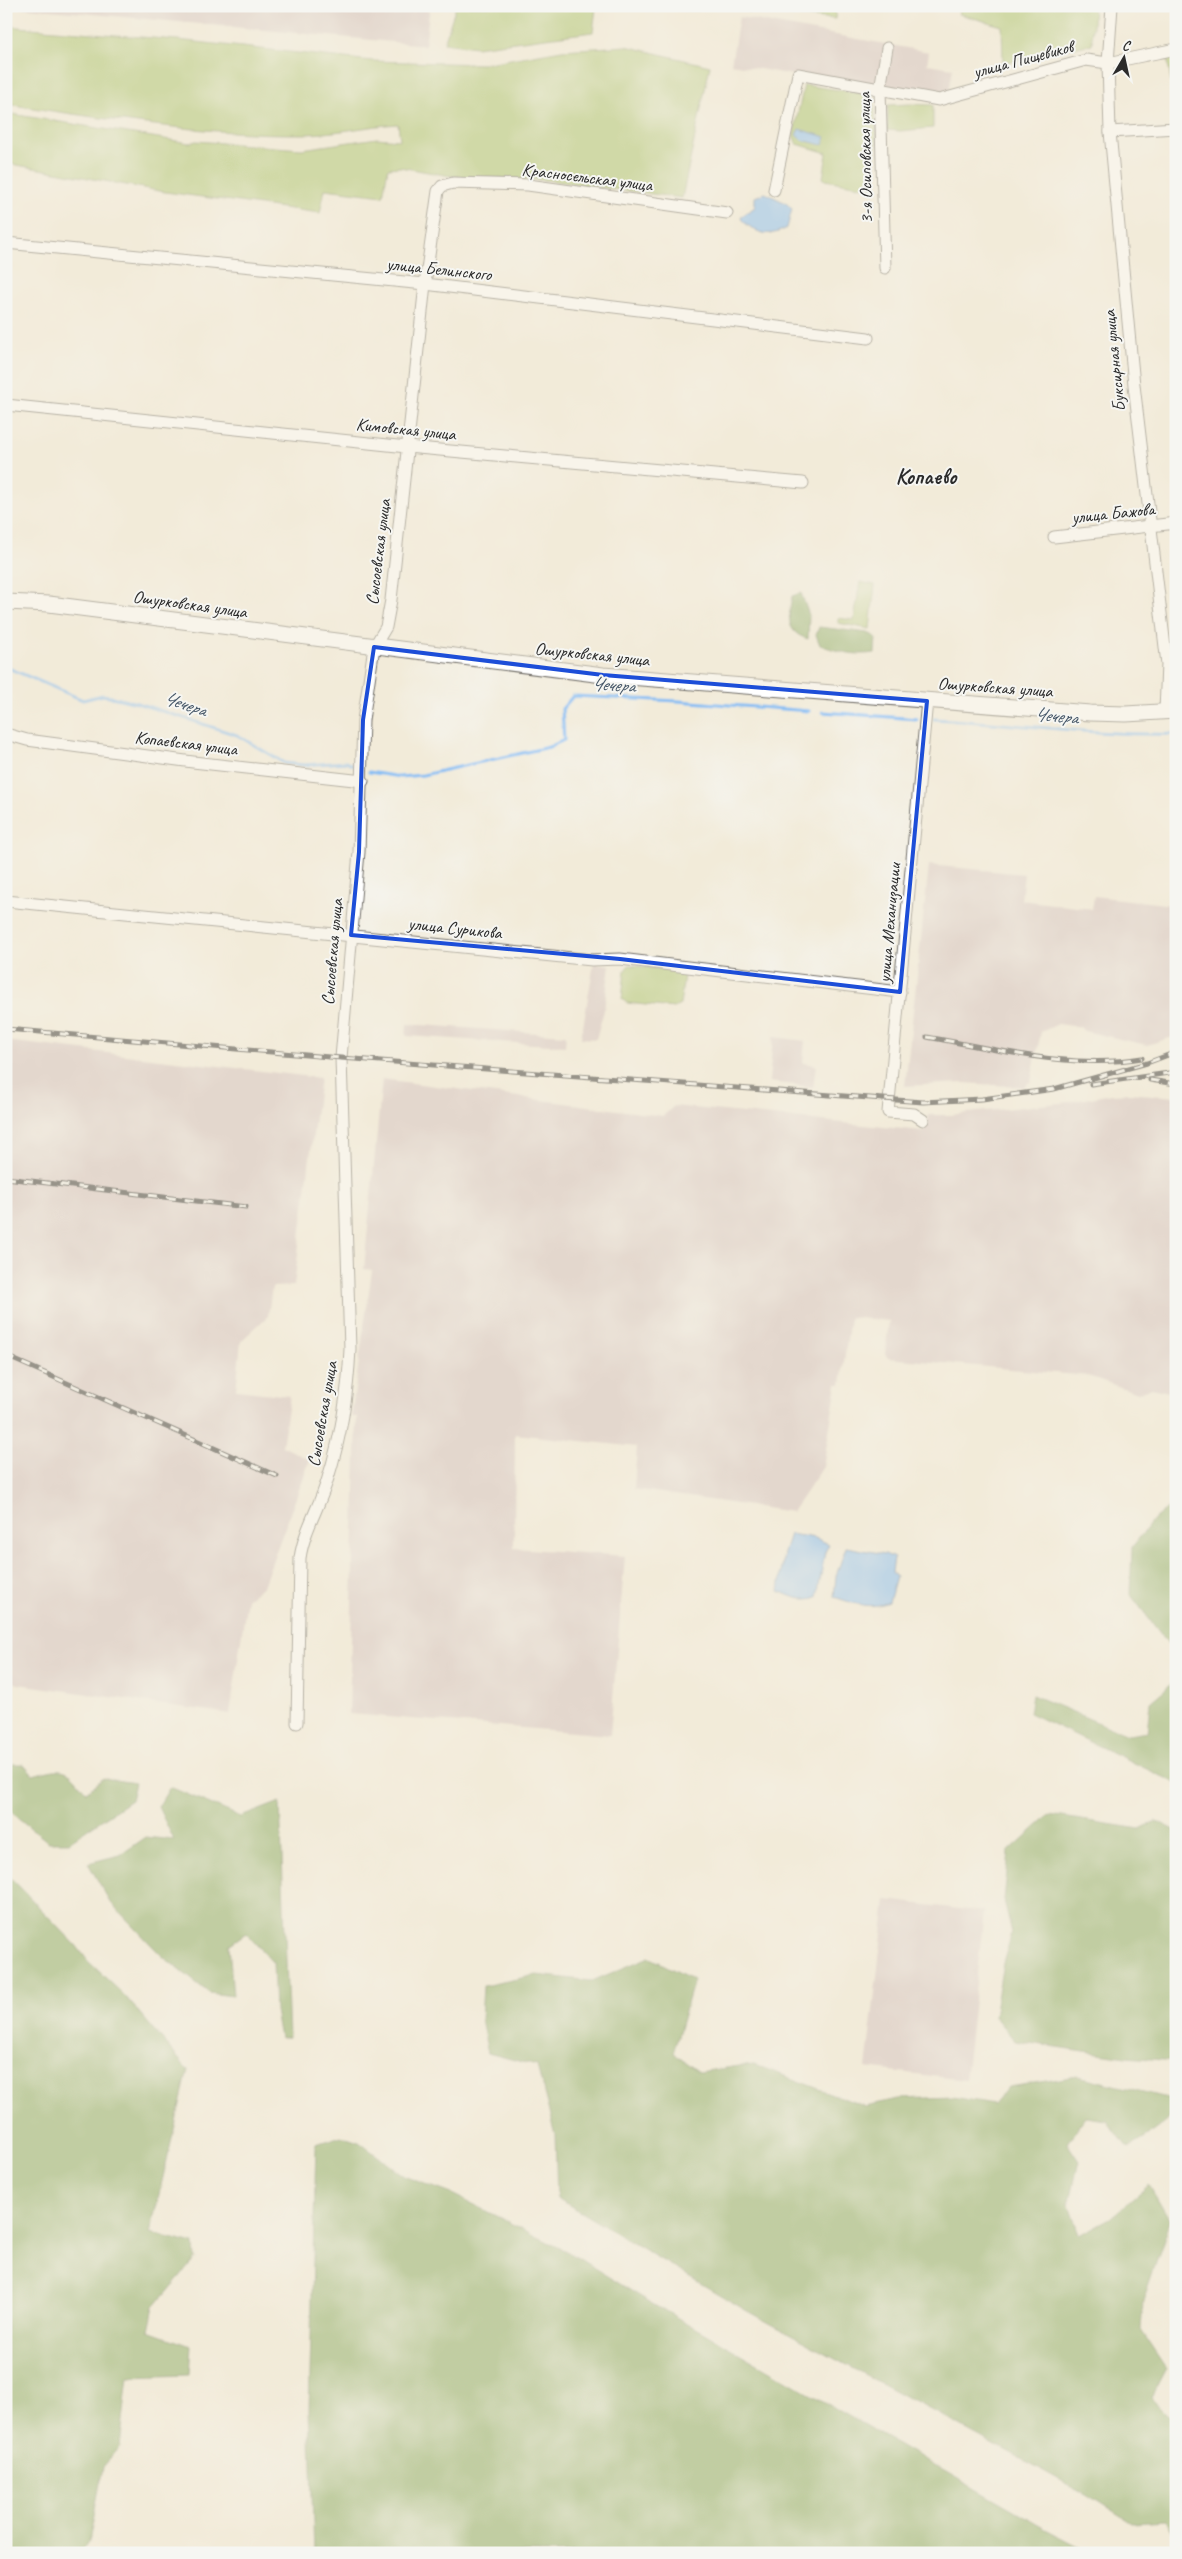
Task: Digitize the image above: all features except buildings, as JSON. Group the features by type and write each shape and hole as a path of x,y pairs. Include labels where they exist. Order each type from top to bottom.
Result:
{"street":[{"name":"Буксирная улица","path":"1112,6 1108,63 1110,132 1120,256 1171,711"},
{"name":"3-я Осиповская улица","path":"885,268 880,89 887,48"},
{"name":"улица Пищевиков","path":"774,190 798,74 939,100 1086,60 1108,63 1176,49"},
{"path":"1110,132 1176,128"},
{"name":"Красносельская улица","path":"442,186 453,183 528,185 727,213"},
{"name":"Сысоевская улица","path":"297,1723 300,1558 303,1540 329,1477 348,1379 350,1349 340,1086 359,852 364,720 374,647 386,627 391,600 424,284 436,196 442,186"},
{"name":"улица Белинского","path":"6,243 424,284 868,338"},
{"name":"Кимовская улица","path":"6,406 408,447 804,483"},
{"name":"улица Бажова","path":"1054,537 1176,523"},
{"name":"Ошурковская улица","path":"6,602 49,604 603,675 1090,713 1126,714 1171,711"},
{"name":"улица Механизации","path":"923,1120 914,1114 888,1112 928,701"},
{"name":"Копаевская улица","path":"6,734 27,740 183,761 363,781"},
{"name":"улица Сурикова","path":"6,901 592,960 620,959 900,992"}],"highlighted area":[{"path":"374,647 603,675 927,701 900,992 620,959 351,935 359,852 363,720"}],"shaded area":[{"path":"6,6 430,6 425,45"},
{"path":"739,17 929,52 927,64 953,68 947,103 731,64"},
{"path":"929,865 1024,874 1021,900 1092,909 1094,896 1173,905 1176,893 1176,1036 1147,1045 1084,1031 1080,1027 1058,1024 1041,1032 1031,1081 1023,1087 964,1083 905,1086"},
{"path":"594,963 610,965 604,1010 596,1039 581,1038"},
{"path":"407,1024 566,1035 565,1046 406,1036"},
{"path":"773,1037 805,1041 803,1063 816,1065 813,1087 769,1082"},
{"path":"6,1041 320,1078 294,1286 272,1287 268,1316 241,1341 236,1390 290,1396 282,1446 310,1460 263,1586 247,1599 230,1714 18,1684 6,1678"},
{"path":"382,1079 663,1116 674,1106 924,1131 929,1115 950,1115 1070,1102 1111,1094 1129,1093 1176,1097 1176,1394 1152,1388 1138,1393 1088,1376 888,1358 885,1354 889,1321 850,1317 841,1384 837,1384 823,1467 792,1512 634,1489 637,1447 515,1434 514,1548 625,1556 610,1735 349,1714 357,1417 351,1417 372,1270 364,1269"},
{"path":"886,1900 984,1912 965,2080 866,2068"}],"green space":[{"path":"456,6 700,6 699,10 596,8 593,32 476,47 444,43"},
{"path":"748,6 836,6 835,19 747,11"},
{"path":"960,6 1094,6 1092,44 1003,63 1002,26 959,14"},
{"path":"6,26 178,40 372,61 482,64 562,50 626,46 710,66 682,198 544,180 450,176 400,167 388,168 383,196 325,189 320,213 165,192 6,163 6,113 189,143 196,141 302,149 377,138 400,140 398,124 316,134 267,134 155,125 6,104"},
{"path":"1176,53 1176,118 1167,55"},
{"path":"804,85 861,93 874,102 877,136 872,188 825,180 823,178 827,153 797,144 793,136"},
{"path":"888,105 933,105 933,128 900,131 887,130"},
{"path":"860,582 875,585 870,629 838,623 838,618 854,620"},
{"path":"801,593 809,615 808,639 795,632 789,616 792,596"},
{"path":"819,627 868,633 876,637 875,653 847,653 820,645 816,635"},
{"path":"629,965 678,971 684,976 680,1005 674,1008 627,1003 622,999 625,970"},
{"path":"1176,1501 1176,1654 1130,1594 1132,1547 1154,1519"},
{"path":"1176,1680 1176,1783 1029,1713 1032,1695 1128,1735 1147,1732 1150,1702"},
{"path":"6,1764 23,1764 33,1775 52,1770 64,1771 69,1773 86,1792 104,1778 135,1783 131,1800 69,1842 48,1842 6,1808"},
{"path":"170,1787 241,1817 280,1802 289,2037 280,2038 275,2011 273,1963 246,1933 229,1945 233,1996 209,1993 161,1955 110,1902 88,1863 120,1855 146,1837 174,1840 158,1807"},
{"path":"1049,1815 1140,1829 1156,1821 1176,1831 1176,2061 1126,2057 1015,2041 994,2016 1003,1963 1012,1933 1004,1900 1009,1851"},
{"path":"6,1873 76,1945 88,1961 125,1996 188,2070 150,2233 194,2244 195,2259 154,2307 149,2331 191,2346 189,2375 128,2377 120,2447 103,2467 89,2542 79,2553 6,2553"},
{"path":"649,1957 694,1980 673,2053 699,2072 753,2064 864,2106 898,2099 953,2097 994,2104 1008,2087 1078,2076 1176,2100 1171,2116 1165,2122 1151,2134 1128,2148 1107,2120 1085,2117 1067,2143 1079,2161 1069,2205 1079,2235 1110,2218 1149,2185 1170,2221 1143,2301 1141,2330 1167,2369 1152,2398 1176,2422 1176,2538 1166,2521 1132,2523 1086,2494 747,2311 557,2198 555,2135 537,2066 488,2053 481,2020 483,1986 536,1975 592,1981"},
{"path":"341,2136 359,2142 406,2177 452,2194 568,2252 643,2298 1040,2526 1092,2553 314,2553 309,2410 316,2144"}],"water":[{"path":"799,129 826,137 823,145 802,140 796,135"},
{"path":"765,193 786,203 792,209 787,228 768,234 757,231 741,219 742,216 755,207 755,197"},
{"path":"790,1534 815,1538 829,1544 825,1552 817,1597 798,1598 779,1591 784,1552"},
{"path":"846,1547 885,1554 894,1558 892,1572 896,1577 889,1602 868,1606 834,1597 836,1576"}],"waterway":[{"name":"Чечера","path":"6,667 83,700 103,695 137,703 237,735 284,763 304,765 346,762 354,766"},
{"name":"Чечера","path":"369,772 400,777 423,775 549,747 564,740 562,709 573,696 678,701 809,711"},
{"name":"Чечера","path":"823,712 917,719"},
{"name":"Чечера","path":"934,719 1115,733 1176,734"}],"railway":[{"path":"6,1029 341,1058 923,1102 982,1099 1054,1089 1147,1063 1176,1052"},
{"path":"927,1037 1061,1060 1115,1061 1142,1058"},
{"path":"1091,1084 1176,1072"},
{"path":"1150,1080 1176,1084"},
{"path":"6,1178 246,1207"},
{"path":"6,1356 277,1476"}],"district":[{"name":"Копаево","path":"926,477"}]}
